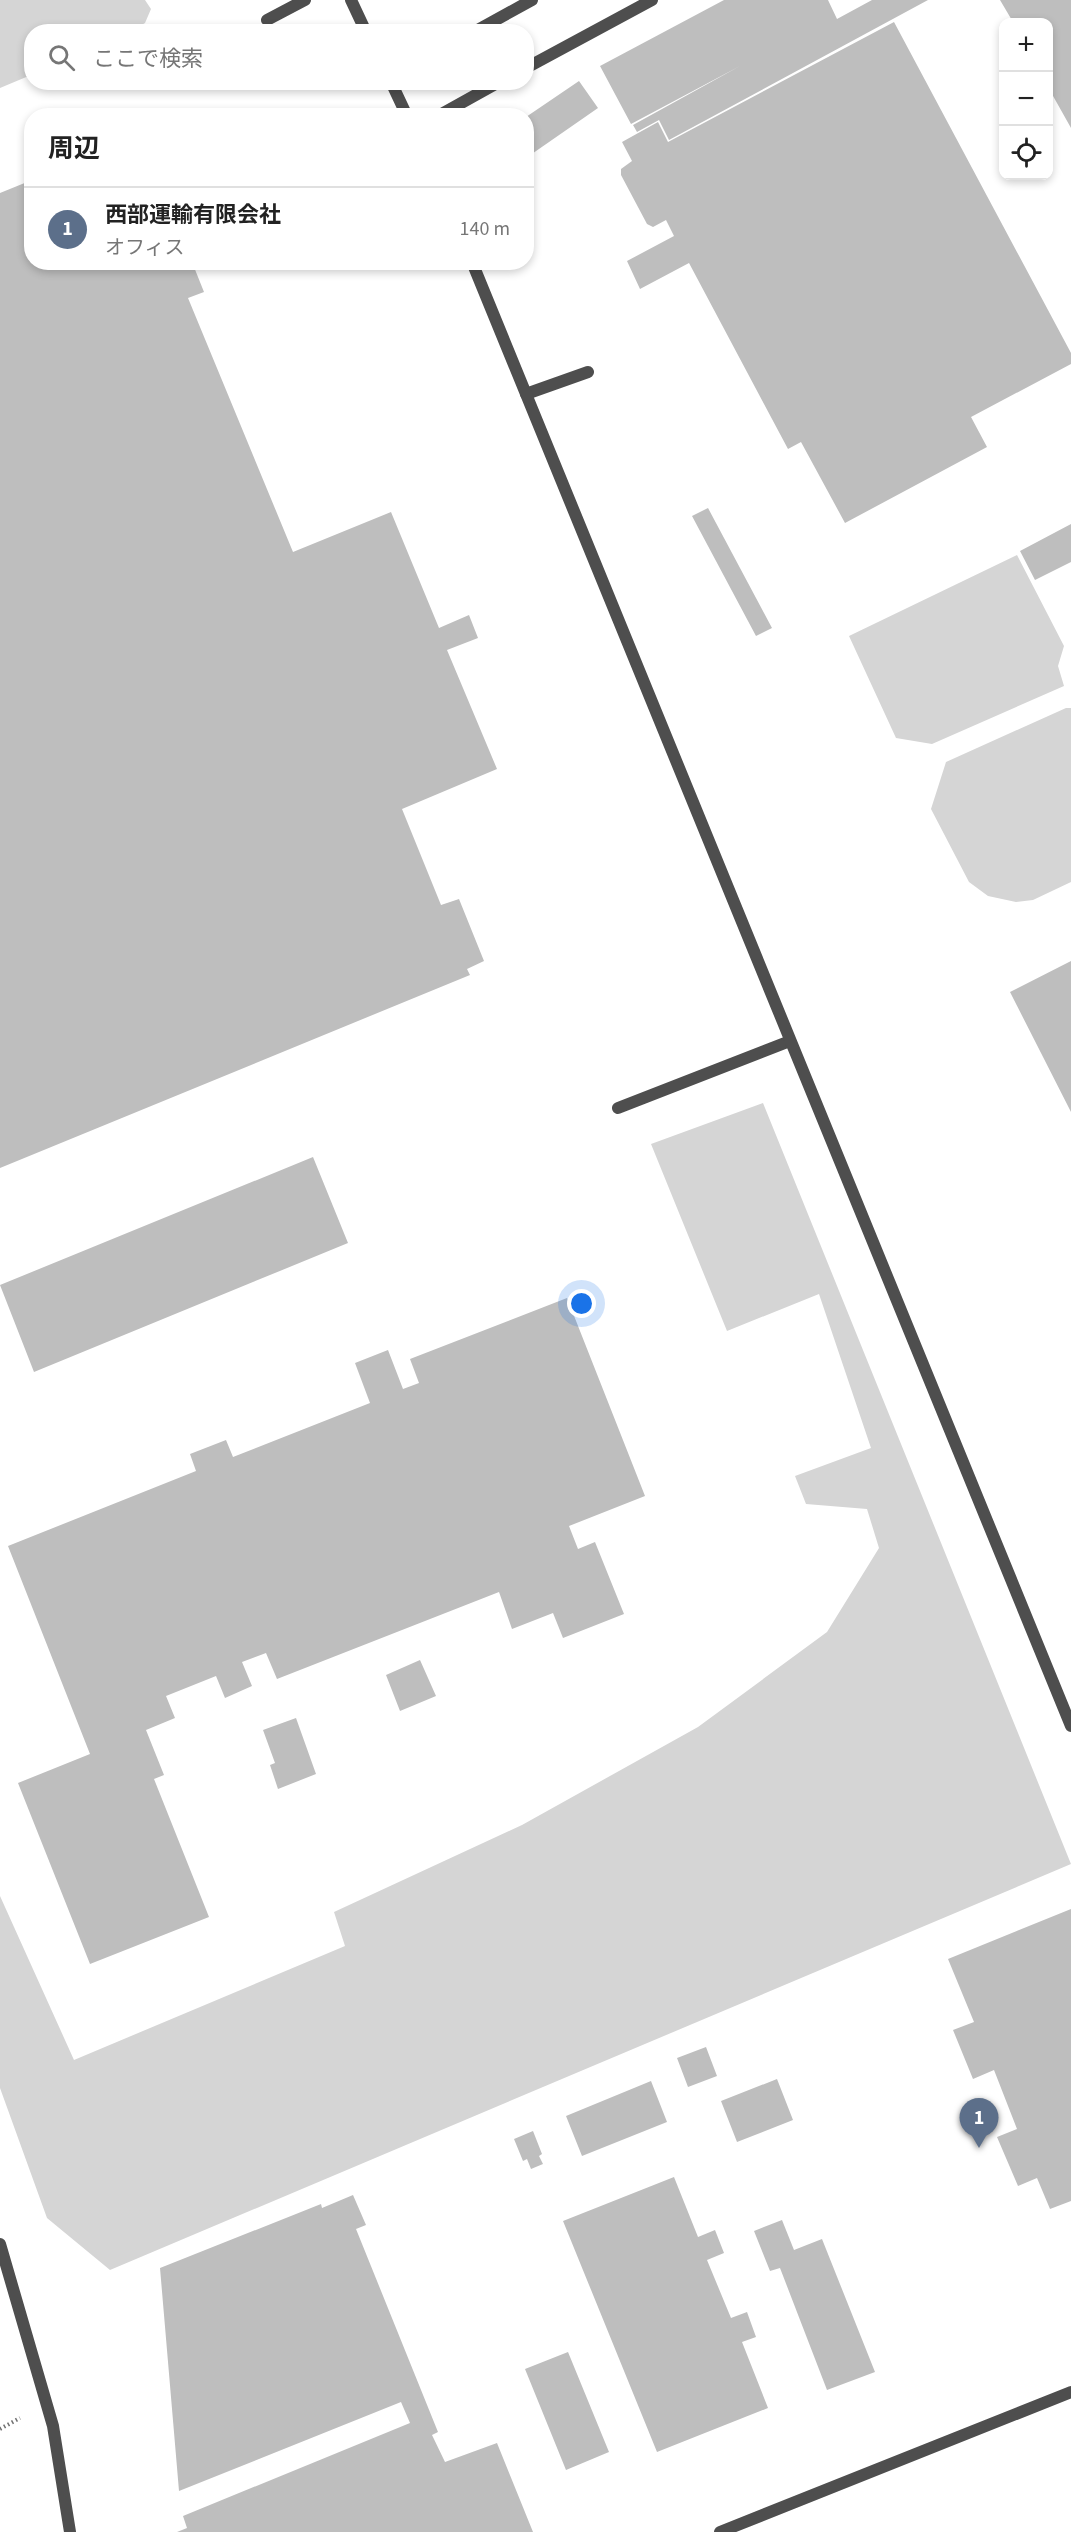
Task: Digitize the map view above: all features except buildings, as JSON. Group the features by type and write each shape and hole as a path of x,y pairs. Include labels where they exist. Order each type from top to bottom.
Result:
{"street":[{"path":"267,20 305,0"},
{"path":"351,0 362,24"},
{"path":"488,24 532,0"},
{"path":"534,64 652,0"},
{"path":"395,90 402,108"},
{"path":"452,108 485,90"},
{"path":"475,270 1071,1726"},
{"path":"526,394 588,372"},
{"path":"618,1108 790,1041"},
{"path":"0,2244 53,2426 70,2532"},
{"path":"720,2532 1071,2392"}],"shaded area":[{"path":"0,0 145,0 151,9 143,24 24,24 24,78 0,88"},
{"path":"1017,555 1064,646 1058,666 1064,686 932,744 896,738 849,636"},
{"path":"1066,708 1071,708 1071,882 1033,900 1016,902 988,896 969,882 931,809 946,762"},
{"path":"763,1103 1071,1864 110,2270 47,2218 0,2088 0,1896 74,2060 345,1946 334,1912 522,1825 698,1727 827,1632 879,1548 867,1509 806,1504 795,1476 871,1448 819,1294 727,1331 651,1144"}],"place":[{"name":"西部運輸有限会社","path":"979,2148"}]}
